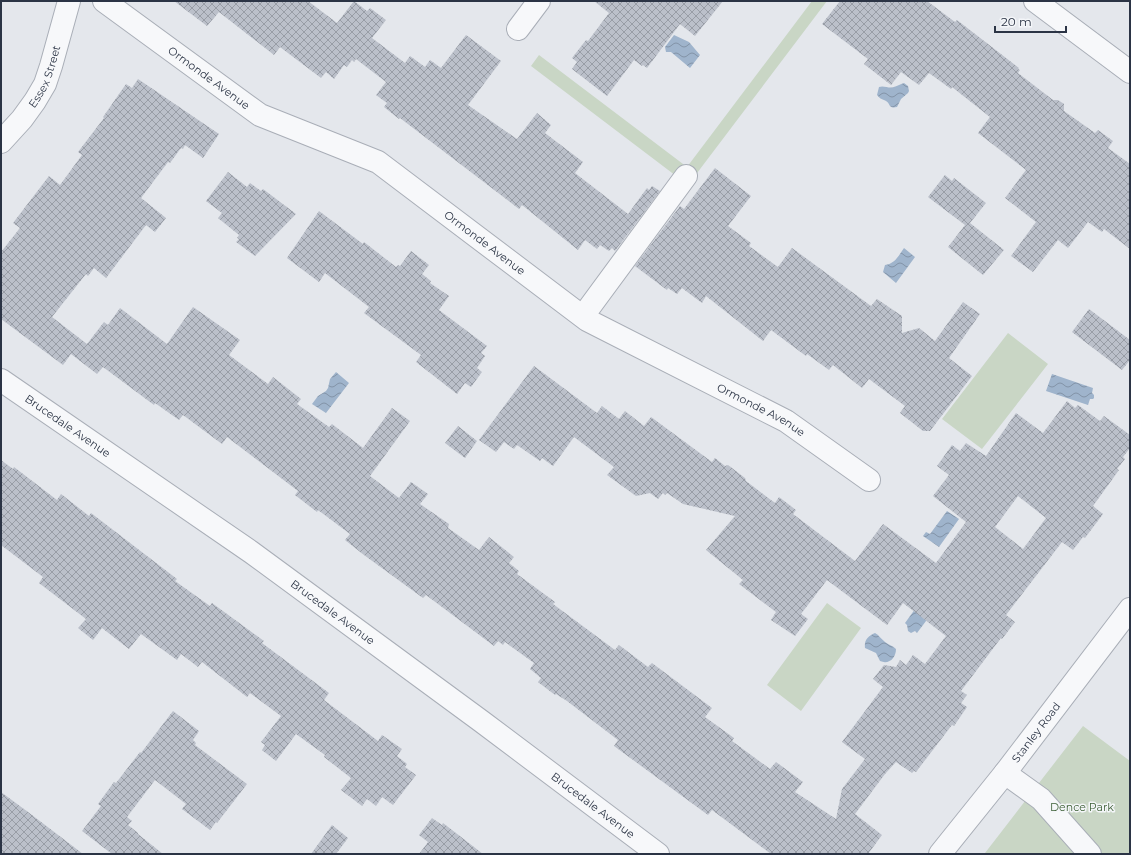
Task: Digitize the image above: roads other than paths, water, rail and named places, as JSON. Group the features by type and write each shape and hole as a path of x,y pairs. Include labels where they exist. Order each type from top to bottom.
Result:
{"street":[{"name":"Essex Street","path":"1,142 22,119 45,84 69,1"},
{"name":"Ormonde Avenue","path":"104,1 260,115 378,162 587,320 786,421 869,480"},
{"path":"518,29 539,1"},
{"path":"1035,1 1130,72"},
{"path":"583,316 686,176"},
{"name":"Brucedale Avenue","path":"1,380 251,552 482,721 658,854"},
{"name":"Stanley Road","path":"940,854 1005,774 1130,610"},
{"path":"1005,774 1041,799 1090,854"}],"water":[{"path":"674,35 689,42 700,55 690,68 671,52 666,52 665,47"},
{"path":"904,83 908,86 909,91 901,99 897,107 891,107 888,102 877,95 879,87 895,87"},
{"path":"904,248 915,257 896,283 883,272 885,265 894,261"},
{"path":"336,372 349,383 326,413 312,404 318,396 326,391 330,379"},
{"path":"1052,374 1093,388 1092,393 1094,398 1090,399 1088,405 1046,391"},
{"path":"947,511 959,519 939,547 923,536 926,532 930,534"},
{"path":"923,598 935,609 917,633 915,631 911,633 908,631 905,623"},
{"path":"875,633 896,649 895,655 891,660 886,662 880,661 876,653 865,648 867,639 870,635"}],"park label":[{"name":"Dence Park","path":"1082,807"}]}
